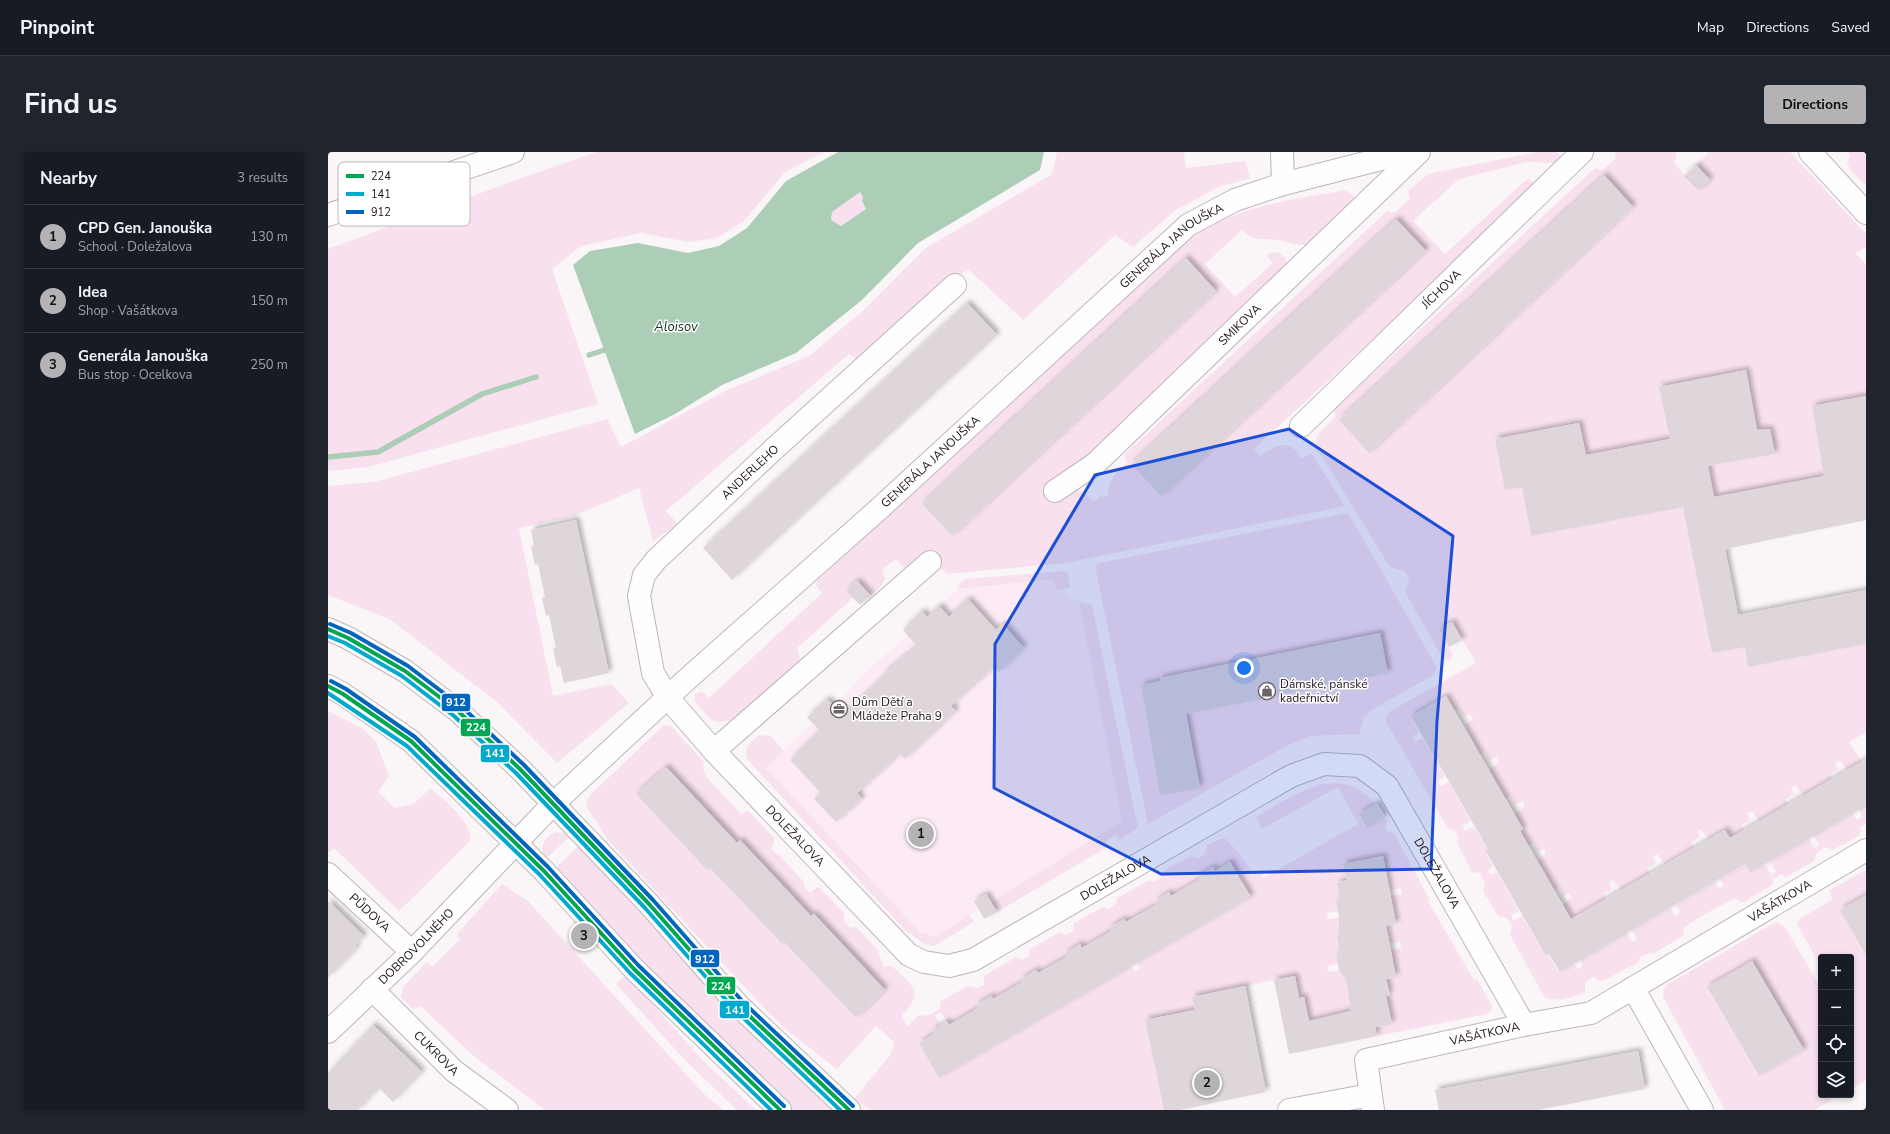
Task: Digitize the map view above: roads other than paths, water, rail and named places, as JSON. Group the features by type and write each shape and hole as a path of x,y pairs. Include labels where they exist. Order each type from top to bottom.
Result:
{"street":[{"path":"470,167 513,152"},
{"path":"1282,152 1283,184"},
{"name":"GENERÁLA JANOUŠKA","path":"508,850 553,804 668,698 880,508 1188,225 1235,200 1283,184 1408,152"},
{"name":"SMIKOVA","path":"1054,492 1095,464 1419,152"},
{"name":"JÍCHOVA","path":"1301,426 1582,152"},
{"path":"1810,152 1866,213"},
{"path":"328,215 338,212"},
{"name":"ANDERLEHO","path":"668,698 653,673 639,596 644,575 656,560 775,448 956,285"},
{"path":"714,751 930,562"},
{"path":"328,629 348,638 405,671 458,711 520,769 649,904 739,1006 849,1110"},
{"path":"328,686 343,694 411,741 508,850 544,871 634,969 780,1110"},
{"name":"DOLEŽALOVA","path":"668,698 714,751 910,955 924,962 949,966 973,960 1291,776 1324,764 1360,766 1387,786 1524,1025"},
{"name":"DOBROVOLNÉHO","path":"328,1032 412,952 508,850"},
{"name":"VAŠÁTKOVA","path":"1289,1110 1371,1102 1366,1060 1524,1025 1591,1013 1866,850"},
{"name":"PŮDOVA","path":"328,874 412,952"},
{"path":"1633,988 1702,1110"},
{"name":"CUKROVA","path":"372,989 454,1071 507,1110"}],"water":[{"name":"Aloisov","path":"838,152 1044,152 1040,170 918,243 862,300 796,353 722,385 675,414 635,434 573,265 590,251 638,243 688,253 719,246 747,228 786,181","holes":["860,192 863,197 862,201 866,209 841,226 831,220 832,212"]}],"waterway":[{"path":"589,355 605,350"},
{"path":"328,457 378,452 482,394 536,377"}],"place":[{"name":"Dámské, pánské kadeřnictví","path":"1267,691"},
{"name":"Dům Dětí a Mládeže Praha 9","path":"839,709"},
{"name":"CPD Gen. Janouška","path":"921,834"},
{"name":"Generála Janouška","path":"584,936"},
{"name":"Idea","path":"1207,1083"}]}
